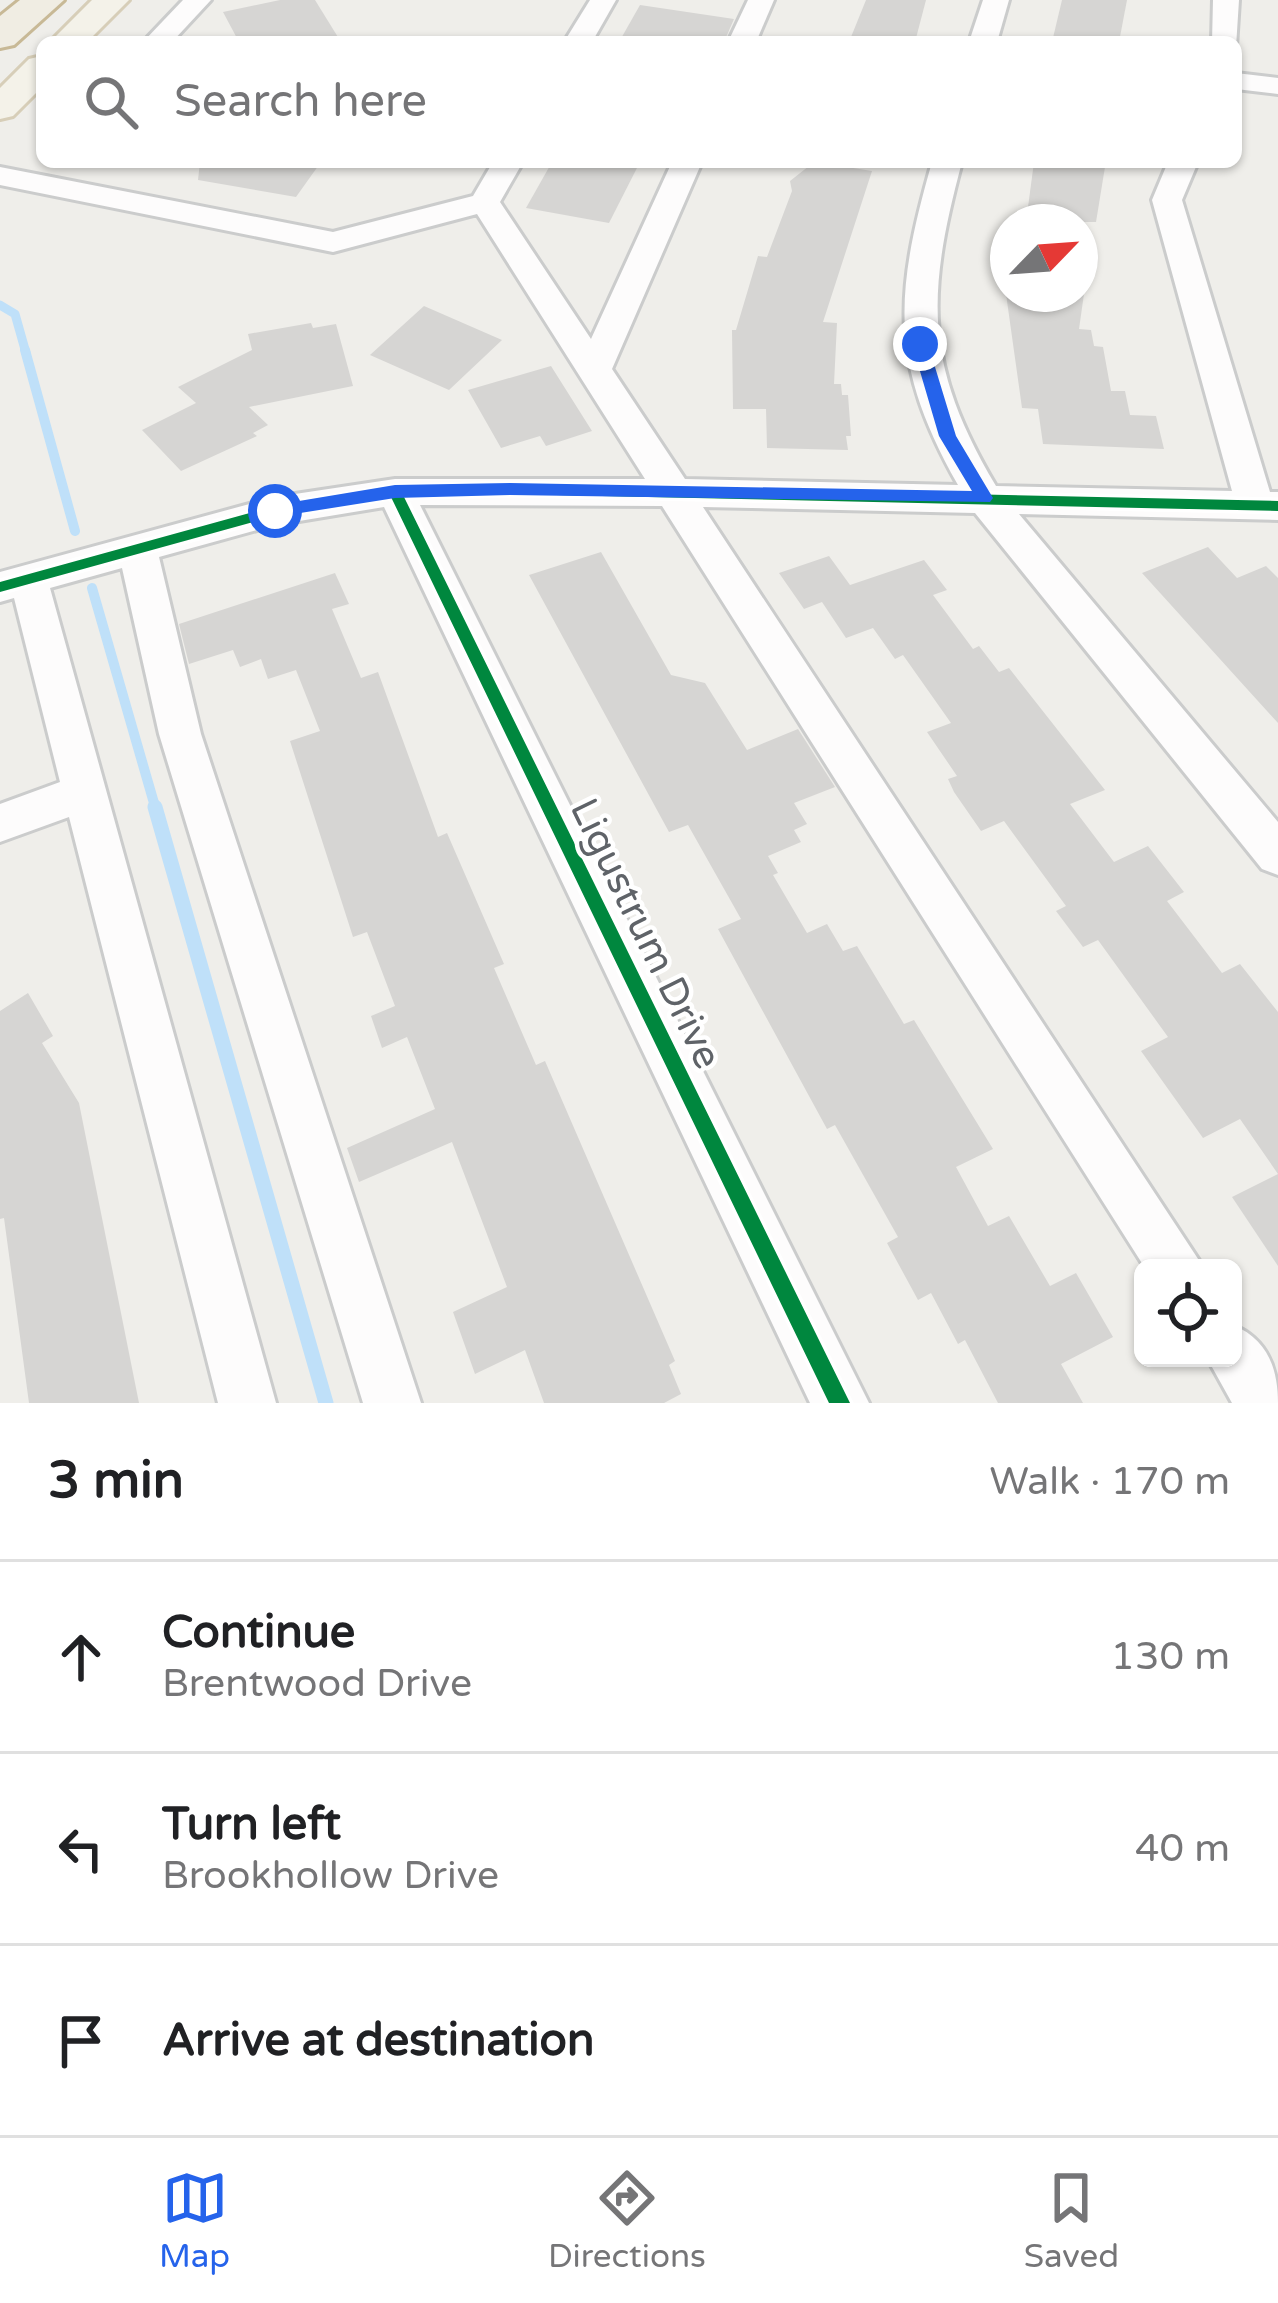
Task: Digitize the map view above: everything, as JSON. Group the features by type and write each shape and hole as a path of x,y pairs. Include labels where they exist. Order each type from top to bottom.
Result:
{"highway":[{"path":"0,35 44,0"}],"main road":[{"path":"74,36 112,0"},
{"path":"0,108 36,73"}],"street":[{"path":"163,36 198,0"},
{"path":"582,36 603,0"},
{"path":"745,36 761,0"},
{"path":"985,36 996,0"},
{"path":"1226,0 1226,36"},
{"path":"1242,82 1278,86"},
{"path":"0,204 22,172 333,242 485,202 505,168"},
{"path":"596,367 684,168"},
{"path":"945,168 933,206 920,344 947,436 984,498 1278,855"},
{"path":"247,1403 86,792 14,583 275,511 395,492 674,492 1267,506 1167,200 1181,168"},
{"path":"485,202 1171,1259"},
{"name":"Ligustrum Drive","path":"395,492 840,1403"},
{"path":"137,546 180,734 392,1403"},
{"path":"0,823 86,792"},
{"path":"1242,1367 1265,1403"}],"building":[{"path":"280,0 315,0 337,36 236,36 223,12"},
{"path":"866,0 926,0 917,36 851,36"},
{"path":"1062,0 1127,0 1120,36 1053,36"},
{"path":"640,5 734,19 727,36 622,36"},
{"path":"199,168 317,168 296,197 198,180"},
{"path":"549,168 637,168 609,223 526,208"},
{"path":"806,168 872,171 823,322 837,323 834,384 841,384 842,395 848,395 848,450 767,448 766,409 733,409 732,330 736,330 758,256 767,257 792,191 790,181"},
{"path":"1033,168 1105,168 1098,210 1098,204 1028,204"},
{"path":"424,306 502,340 449,390 370,355"},
{"path":"1009,312 1081,312 1079,329 1091,330 1094,346 1103,347 1111,391 1125,391 1130,415 1156,416 1164,449 1043,444 1038,409 1022,408"},
{"path":"311,323 313,328 336,324 353,386 249,407 268,425 253,433 257,436 181,471 142,430 196,403 178,387 252,350 248,334"},
{"path":"551,366 592,431 546,446 540,436 501,448 468,390"},
{"path":"1208,547 1237,578 1266,566 1278,578 1278,723 1142,573"},
{"path":"601,552 671,675 705,683 747,750 798,729 835,787 794,803 807,824 794,830 801,842 768,856 778,873 773,875 807,933 827,924 843,951 857,946 904,1024 914,1020 993,1149 956,1167 988,1226 1009,1216 1050,1286 1076,1273 1113,1337 1061,1364 1083,1403 998,1403 965,1340 958,1344 931,1293 918,1300 887,1243 898,1237 835,1125 827,1129 718,929 741,919 688,825 669,832 529,575"},
{"path":"829,556 850,585 924,560 947,590 933,595 973,649 979,646 999,672 1009,668 1105,790 1070,804 1114,862 1148,846 1184,892 1167,901 1222,973 1240,964 1278,1012 1278,1174 1240,1119 1203,1138 1141,1051 1168,1037 1098,940 1083,947 1056,911 1066,906 1004,821 981,831 948,779 957,776 927,732 951,723 903,655 895,659 873,628 846,638 822,602 804,609 779,573"},
{"path":"335,573 349,604 332,609 361,678 378,672 438,837 447,833 504,964 494,968 536,1065 545,1061 675,1361 669,1365 681,1394 664,1403 544,1403 525,1350 475,1374 453,1312 507,1287 452,1142 359,1182 347,1148 435,1109 407,1037 382,1048 371,1016 395,1006 367,932 353,937 290,741 320,731 296,670 268,679 261,659 240,667 233,650 189,664 179,624"},
{"path":"28,993 53,1036 42,1043 79,1103 139,1403 29,1403 4,1218 0,1219 0,1011"},
{"path":"1278,1174 1278,1266 1232,1197"}],"waterway":[{"path":"0,305 15,314 26,353"},
{"path":"25,350 75,531"},
{"path":"92,588 156,810"},
{"path":"155,807 326,1403"}],"cycle path":[{"path":"0,587 275,511 395,492 510,489 1278,506"},
{"path":"395,492 840,1403"}],"route":[{"path":"275,511 395,492 510,489 984,498 947,436 920,344"}]}
